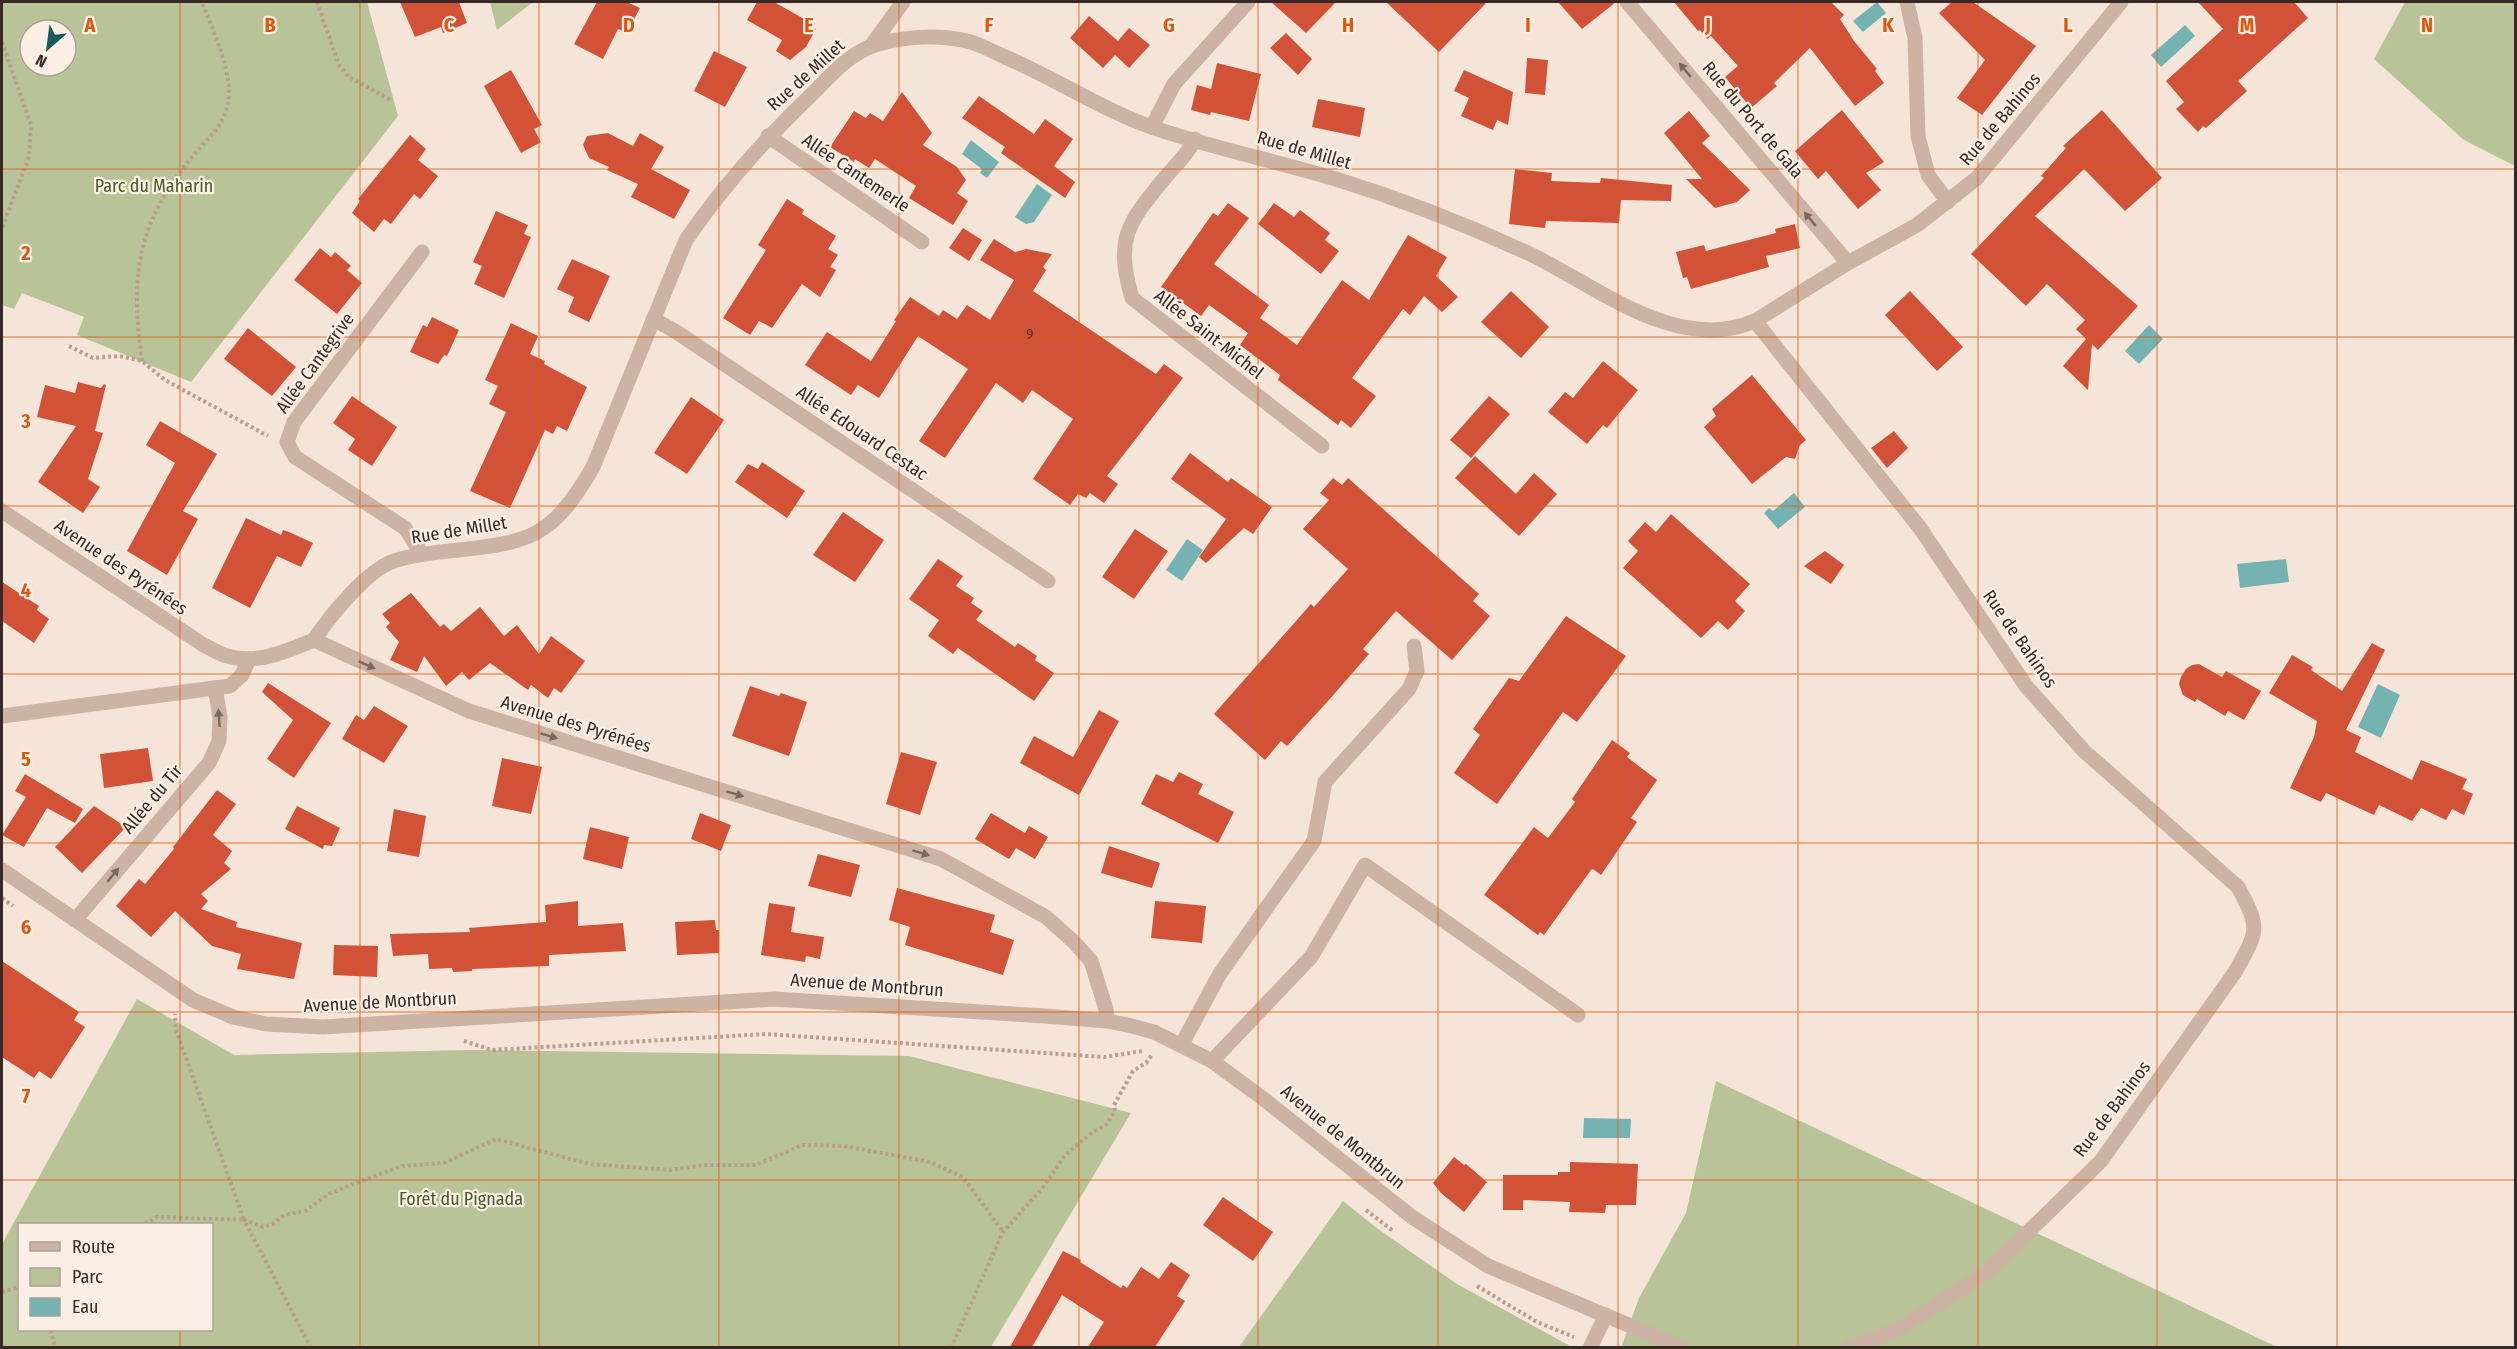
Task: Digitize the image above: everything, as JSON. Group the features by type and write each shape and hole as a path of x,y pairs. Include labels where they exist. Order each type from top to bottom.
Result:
{"street":[{"path":"871,46 903,2"},
{"path":"1152,127 1174,84 1248,2"},
{"name":"Rue du Port de Gala","path":"1627,2 1848,263"},
{"path":"1907,2 1915,38 1918,136 1928,175 1948,202"},
{"name":"Rue de Bahinos","path":"1848,1347 1897,1330 1985,1274 2101,1161 2235,972 2253,941 2254,916 2238,887 2084,751 2026,686 1920,528 1755,321 1848,263 1917,225 1977,178 2121,2"},
{"name":"Rue de Millet","path":"314,640 339,605 366,580 393,561 422,554 499,546 531,537 556,520 576,496 593,467 686,240 707,210 768,136 845,62 871,46 896,40 931,37 972,43 1025,65 1152,127 1401,200 1499,240 1631,308 1665,322 1697,328 1721,328 1755,321"},
{"name":"Allée Cantemerle","path":"768,136 922,242"},
{"name":"Allée Saint-Michel","path":"1195,140 1187,155 1164,179 1127,230 1123,250 1124,273 1132,298 1322,446"},
{"name":"Allée Cantegrive","path":"295,457 287,442 294,422 422,252"},
{"name":"Allée Edouard Cestac","path":"653,319 675,331 1048,581"},
{"path":"295,457 405,528 422,554"},
{"name":"Avenue des Pyrénées","path":"2,511 202,644 227,656 249,659 275,656 314,640 469,711 941,859 1046,917 1074,942 1091,961 1106,1009 1107,1021"},
{"path":"1182,1044 1219,975 1314,841 1325,782 1409,689 1417,671 1414,646"},
{"path":"2,716 230,686 243,675 249,659"},
{"name":"Allée du Tir","path":"75,920 208,763 219,741 220,717 215,688"},
{"path":"1212,1061 1311,957 1365,864 1578,1015"},
{"name":"Avenue de Montbrun","path":"2,870 193,1000 233,1017 266,1024 323,1027 774,999 1107,1021 1154,1032 1212,1061 1336,1155 1377,1190 1448,1241 1488,1266 1683,1347"},
{"path":"1587,1344 1606,1315"}],"path":[{"path":"142,362 136,319 136,289 141,251 150,219 167,189 223,121 228,101 225,68 202,2"},
{"path":"317,2 339,65 349,77 391,100"},
{"path":"2,42 31,125 29,158 2,228"},
{"path":"69,346 93,358 119,356 142,362 165,380 260,429 295,457"},
{"path":"186,1019 176,1014 176,1030 244,1220 311,1347"},
{"path":"456,1041 467,1041 492,1050 766,1034 1104,1057 1143,1052 1161,1059"},
{"path":"951,1347 1003,1233 1044,1185 1065,1155 1093,1132 1106,1125 1133,1071 1146,1064 1152,1055"},
{"path":"147,1223 157,1217 244,1220 263,1227 273,1224 284,1215 305,1211 329,1194 356,1183 402,1166 444,1163 496,1139 589,1164 669,1170 706,1165 756,1165 802,1145 844,1146 930,1162 963,1177 1003,1233"},
{"path":"1358,1202 1398,1235"},
{"path":"1471,1282 1537,1322 1587,1344"},
{"path":"2,1292 18,1288"},
{"path":"51,1331 55,1347"}],"green space":[{"name":"Parc du Maharin","path":"2,2 367,2 398,116 191,382 77,335 84,317 22,293 14,309 2,305"},
{"path":"490,2 533,2 497,30"},
{"path":"2405,2 2515,2 2515,166 2464,140 2374,59"},
{"name":"Forêt du Pignada","path":"137,999 234,1055 472,1050 909,1056 1131,1113 991,1347 2,1347 2,1244"},
{"path":"1716,1081 2277,1347 1621,1348 1639,1298 1686,1213"},
{"path":"1343,1201 1378,1229 1457,1284 1572,1347 1239,1347"}],"water":[{"path":"1877,2 1886,13 1863,32 1853,21"},
{"path":"2185,25 2195,36 2161,67 2151,55"},
{"path":"971,140 999,162 987,178 980,173 982,169 962,154"},
{"path":"1037,184 1052,195 1034,222 1026,224 1015,217"},
{"path":"2149,325 2163,339 2139,364 2125,351"},
{"path":"1794,493 1805,507 1778,529 1764,513 1769,508 1773,511"},
{"path":"1187,539 1203,550 1182,581 1166,570"},
{"path":"2286,559 2289,582 2240,588 2237,564"},
{"path":"2378,684 2400,695 2381,738 2358,727"},
{"path":"1584,1118 1631,1119 1630,1138 1583,1138"}],"building":[{"path":"400,2 459,2 467,23 443,33 441,27 415,37"},
{"path":"597,2 627,2 640,8 627,33 618,29 603,59 574,44"},
{"path":"757,2 774,2 806,20 805,22 816,29 806,47 790,60 776,51 782,40 747,20"},
{"path":"1271,2 1336,2 1306,33"},
{"path":"1386,2 1487,2 1439,52"},
{"path":"1558,2 1616,2 1582,29"},
{"path":"1674,2 1831,2 1844,15 1840,19 1854,41 1877,69 1875,71 1884,83 1855,106 1810,48 1774,83 1777,86 1751,108 1725,77 1738,66 1711,36 1707,39 1700,30 1698,31"},
{"path":"1952,2 1973,2 2036,46 1982,115 1957,98 1985,60 1939,13"},
{"path":"2198,2 2294,2 2308,18 2238,81 2247,91 2206,128 2203,126 2198,132 2176,109 2184,102 2166,81 2223,29"},
{"path":"1089,16 1118,41 1129,28 1150,45 1129,68 1115,55 1103,68 1070,38"},
{"path":"1286,33 1312,59 1298,75 1270,48"},
{"path":"714,51 747,67 725,107 694,91"},
{"path":"1527,58 1548,60 1545,95 1525,93"},
{"path":"1217,63 1261,74 1249,121 1191,110 1197,85 1211,89"},
{"path":"511,70 542,125 534,129 541,142 521,153 484,86"},
{"path":"1464,70 1513,92 1508,125 1497,120 1493,130 1461,116 1469,98 1454,91"},
{"path":"902,92 932,133 923,145 957,167 966,180 957,193 968,201 953,225 909,198 916,186 875,159 869,168 855,159 854,162 830,147 854,111 866,118 870,113 883,121"},
{"path":"979,96 1034,134 1045,119 1073,139 1054,166 1075,182 1065,198 1001,153 1005,147 962,118"},
{"path":"1318,99 1365,108 1360,137 1312,127"},
{"path":"1842,110 1884,162 1866,173 1881,190 1858,209 1826,171 1818,179 1795,151"},
{"path":"2102,110 2162,178 2125,211 2084,169 2035,216 2138,306 2098,350 2092,344 2088,390 2063,366 2086,339 2076,329 2085,320 2047,284 2026,306 1971,254 2044,178 2041,176 2066,148 2063,146"},
{"path":"1689,111 1710,136 1702,143 1750,190 1737,202 1715,208 1686,179 1702,179 1664,133"},
{"path":"608,133 633,146 640,133 664,147 651,169 690,190 674,219 631,197 638,184 607,170 609,167 589,158 583,145 587,136"},
{"path":"410,135 426,149 418,160 438,176 420,199 414,194 391,224 384,219 374,232 352,213 360,201 358,199"},
{"path":"1515,169 1552,173 1551,181 1600,183 1601,178 1672,185 1671,201 1621,200 1619,223 1546,221 1545,228 1509,224"},
{"path":"787,199 804,210 802,214 836,236 828,249 838,255 830,267 836,270 820,297 802,284 772,328 759,321 750,335 723,318 766,250 758,245"},
{"path":"1228,203 1249,218 1214,264 1269,305 1260,318 1297,345 1342,280 1369,300 1408,235 1447,257 1436,276 1458,297 1442,312 1424,296 1410,315 1403,309 1352,378 1376,396 1351,428 1341,420 1338,425 1278,380 1280,375 1240,345 1248,333 1209,305 1201,316 1161,287 1213,213 1218,216"},
{"path":"1274,203 1294,217 1300,210 1330,233 1325,240 1339,251 1321,274 1258,224"},
{"path":"496,211 528,225 524,234 531,237 504,298 474,284 482,266 473,262"},
{"path":"1795,224 1800,248 1766,256 1769,267 1691,289 1687,277 1683,278 1676,252 1704,245 1706,251 1776,233 1775,229"},
{"path":"963,228 982,240 969,261 949,248"},
{"path":"994,239 1015,252 1026,249 1052,254 1043,267 1046,270 1033,291 1156,374 1164,364 1183,378 1107,476 1118,484 1104,503 1090,493 1086,498 1078,494 1070,505 1033,479 1073,419 1032,390 1023,403 996,383 945,458 919,441 968,369 918,336 879,398 858,385 851,395 805,365 827,332 871,361 910,297 939,316 943,310 957,319 967,305 990,320 1014,280 980,260"},
{"path":"320,248 331,257 335,252 351,266 347,270 362,283 337,314 294,280"},
{"path":"572,259 610,276 589,322 568,312 574,297 557,289"},
{"path":"1511,291 1549,327 1521,358 1481,322"},
{"path":"1910,291 1963,347 1937,371 1885,315"},
{"path":"432,317 459,330 447,356 444,355 438,364 410,352 423,325 427,327"},
{"path":"511,323 538,336 530,354 587,387 567,431 557,426 553,434 545,430 510,508 470,491 506,412 489,404 498,386 485,380"},
{"path":"248,328 296,367 272,396 224,359"},
{"path":"1603,361 1638,390 1607,428 1603,425 1587,444 1548,412 1565,392 1573,398"},
{"path":"1752,375 1806,440 1800,445 1795,459 1786,457 1752,484 1704,427 1716,416 1712,409"},
{"path":"78,382 101,388 104,384 106,385 95,431 103,433 88,479 100,487 83,513 38,482 76,426 37,417 45,385 75,393"},
{"path":"352,396 397,427 372,466 348,450 355,439 333,423"},
{"path":"1489,396 1510,414 1471,458 1450,440"},
{"path":"691,397 724,420 687,474 654,453"},
{"path":"160,421 217,454 183,511 198,519 167,575 127,551 175,463 146,445"},
{"path":"1894,431 1908,448 1887,468 1871,448"},
{"path":"1190,453 1228,482 1231,478 1272,507 1253,534 1244,528 1206,563 1199,557 1226,519 1171,479"},
{"path":"1475,456 1516,494 1534,473 1557,494 1519,536 1455,478"},
{"path":"762,462 805,491 787,518 735,482 748,464 758,469"},
{"path":"1333,478 1342,485 1348,478 1479,594 1473,601 1490,616 1452,660 1396,611 1363,649 1369,654 1328,701 1287,746 1281,741 1265,760 1214,714 1311,604 1314,607 1348,569 1303,529 1329,500 1320,493"},
{"path":"843,512 884,540 855,582 813,555"},
{"path":"1671,514 1750,584 1735,601 1745,611 1728,630 1718,621 1701,638 1623,568 1638,551 1628,541 1645,522 1656,532"},
{"path":"246,518 281,535 283,530 313,543 301,567 277,556 250,608 212,588"},
{"path":"1135,529 1168,551 1134,599 1102,577"},
{"path":"1825,551 1844,565 1831,584 1804,566"},
{"path":"938,559 963,576 956,586 974,598 971,603 983,611 976,620 1015,647 1018,643 1037,656 1035,660 1054,673 1034,701 958,648 953,654 928,636 939,620 909,599"},
{"path":"2,582 39,606 37,610 49,619 34,643 2,621"},
{"path":"411,593 440,627 444,624 451,631 480,607 504,636 517,625 539,654 551,636 585,661 561,693 554,688 548,698 531,685 528,690 490,663 469,680 462,672 446,686 424,656 417,672 390,660 399,642 386,627 390,623 382,614"},
{"path":"1566,616 1626,656 1577,722 1563,712 1497,804 1454,773 1480,735 1473,729 1509,678 1519,681"},
{"path":"2372,643 2385,650 2346,730 2361,737 2355,752 2412,780 2421,760 2467,779 2462,789 2473,794 2464,815 2452,809 2446,820 2421,808 2412,821 2379,805 2374,815 2326,793 2321,802 2290,788 2314,737 2317,721 2269,693 2292,655 2313,667 2311,670 2342,691"},
{"path":"2199,664 2222,677 2226,671 2261,691 2244,720 2228,711 2225,716 2197,699 2195,702 2183,695 2179,684 2181,677 2186,669"},
{"path":"268,683 331,723 294,778 267,759 293,720 262,692"},
{"path":"750,686 807,702 789,756 732,736"},
{"path":"374,706 408,726 384,763 342,739 356,715 364,720"},
{"path":"1099,710 1119,721 1079,795 1020,763 1034,736 1073,757"},
{"path":"1612,740 1630,753 1627,757 1657,780 1631,818 1637,822 1601,875 1591,870 1544,935 1540,932 1538,935 1484,895 1534,827 1548,838 1575,802 1572,799"},
{"path":"148,748 153,781 104,788 100,754"},
{"path":"901,752 937,762 920,815 886,804"},
{"path":"502,758 542,767 531,814 492,806"},
{"path":"1179,772 1203,784 1198,794 1234,812 1218,843 1141,804 1156,774 1173,782"},
{"path":"25,774 83,809 75,823 47,808 24,847 2,835 26,797 15,791"},
{"path":"217,790 236,804 213,835 232,851 224,863 231,869 201,894 208,901 201,909 237,922 236,927 302,943 294,979 237,969 241,954 212,946 175,911 151,937 116,906 139,879 145,884"},
{"path":"94,806 126,827 82,873 55,847"},
{"path":"297,806 340,828 332,846 324,845 323,849 285,829"},
{"path":"394,809 426,816 419,857 387,851"},
{"path":"700,813 731,825 721,851 691,839"},
{"path":"991,813 1025,833 1029,826 1048,837 1035,859 1016,848 1009,859 975,839"},
{"path":"590,827 629,837 622,869 583,859"},
{"path":"1109,846 1160,863 1152,888 1101,873"},
{"path":"818,854 860,865 851,897 808,886"},
{"path":"897,888 995,915 990,932 1014,940 1003,975 905,945 910,927 889,920"},
{"path":"578,901 578,926 623,923 626,951 549,955 549,966 472,969 472,971 453,972 452,968 429,969 428,954 393,956 390,934 470,932 469,928 546,922 545,905"},
{"path":"1155,901 1206,906 1202,943 1151,938"},
{"path":"769,903 795,907 791,932 824,937 820,959 806,956 805,962 761,955"},
{"path":"715,920 716,930 719,930 719,953 677,955 675,922"},
{"path":"334,945 378,946 377,977 333,975"},
{"path":"2,961 79,1012 74,1020 85,1027 51,1079 39,1071 34,1078 2,1057"},
{"path":"1454,1157 1487,1182 1464,1212 1441,1193 1433,1183"},
{"path":"1570,1162 1638,1164 1636,1205 1606,1205 1605,1213 1569,1212 1570,1202 1523,1200 1523,1210 1503,1210 1503,1175 1558,1175 1558,1172 1570,1172"},
{"path":"1223,1197 1273,1232 1253,1261 1203,1225"},
{"path":"1063,1251 1081,1260 1080,1262 1121,1288 1123,1285 1127,1288 1141,1267 1159,1279 1171,1262 1190,1275 1177,1296 1185,1301 1155,1347 1088,1347 1104,1322 1062,1295 1032,1347 1010,1347"}]}
